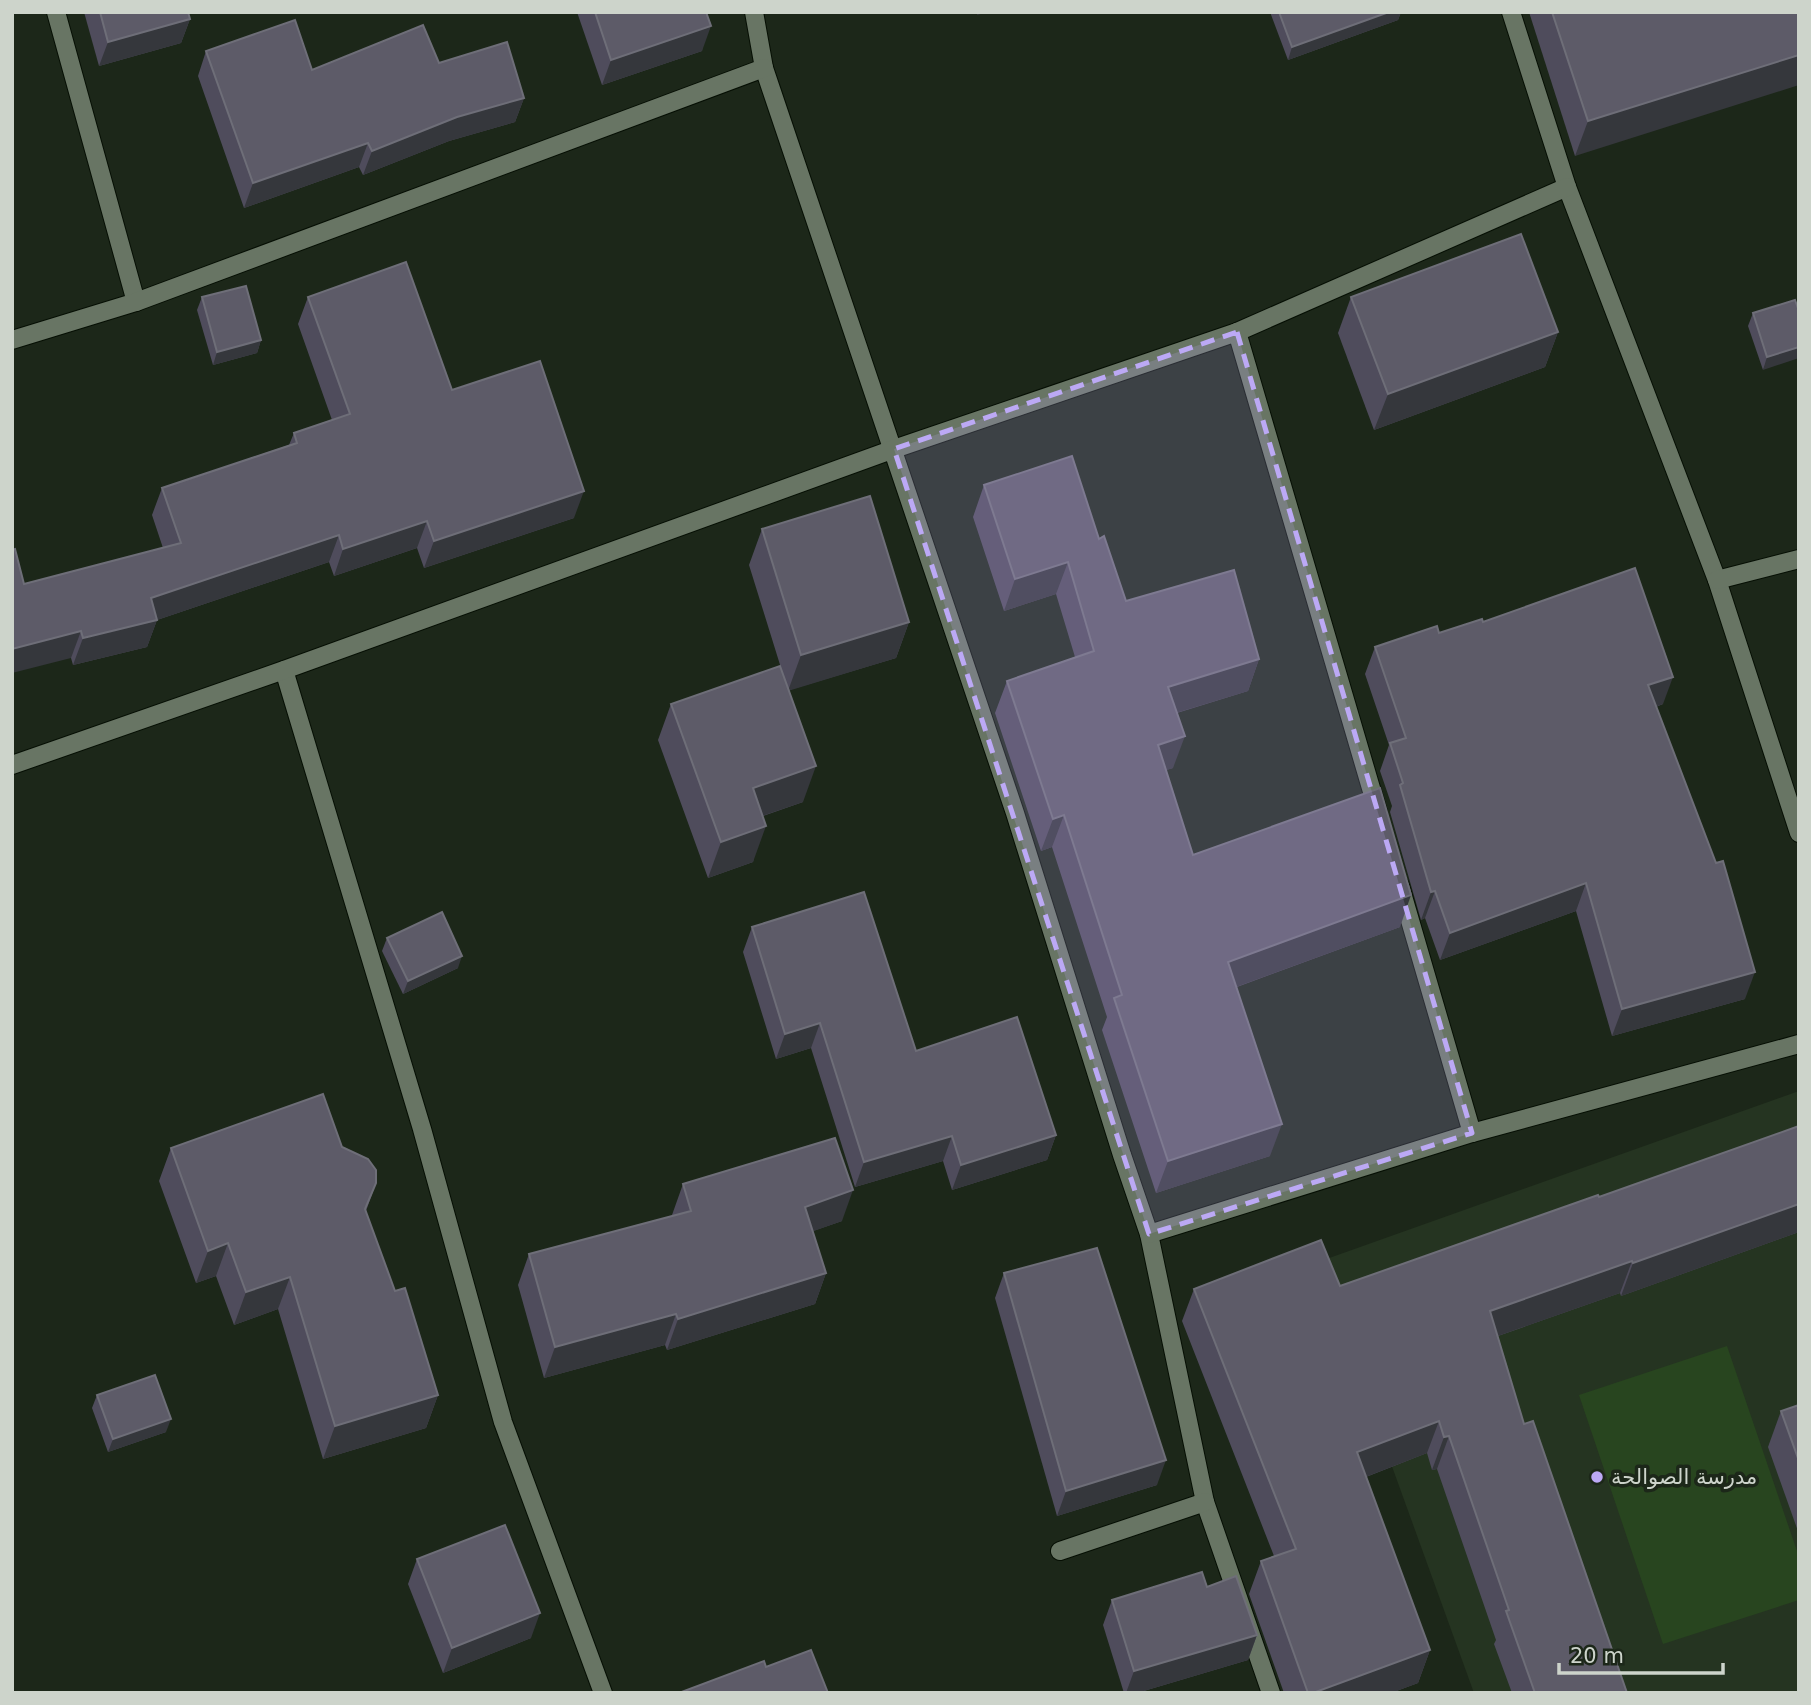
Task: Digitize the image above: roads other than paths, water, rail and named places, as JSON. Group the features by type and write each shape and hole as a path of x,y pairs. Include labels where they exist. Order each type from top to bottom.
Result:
{"street":[{"path":"56,12 136,302"},
{"path":"754,12 764,68 1016,813 1149,1234 1205,1502 1271,1693"},
{"path":"1511,12 1567,187 1717,580 1799,833"},
{"path":"12,340 136,302 764,68"},
{"path":"12,765 284,670 894,449 1237,332 1567,187"},
{"path":"1237,332 1382,826"},
{"path":"1717,580 1799,559"},
{"path":"284,670 422,1129 503,1422 603,1693"},
{"path":"1394,866 1472,1133"},
{"path":"1149,1234 1472,1133 1799,1044"},
{"path":"1060,1551 1205,1502"}],"place":[{"name":"مدرسة الصوالحة","path":"1597,1477"}]}
